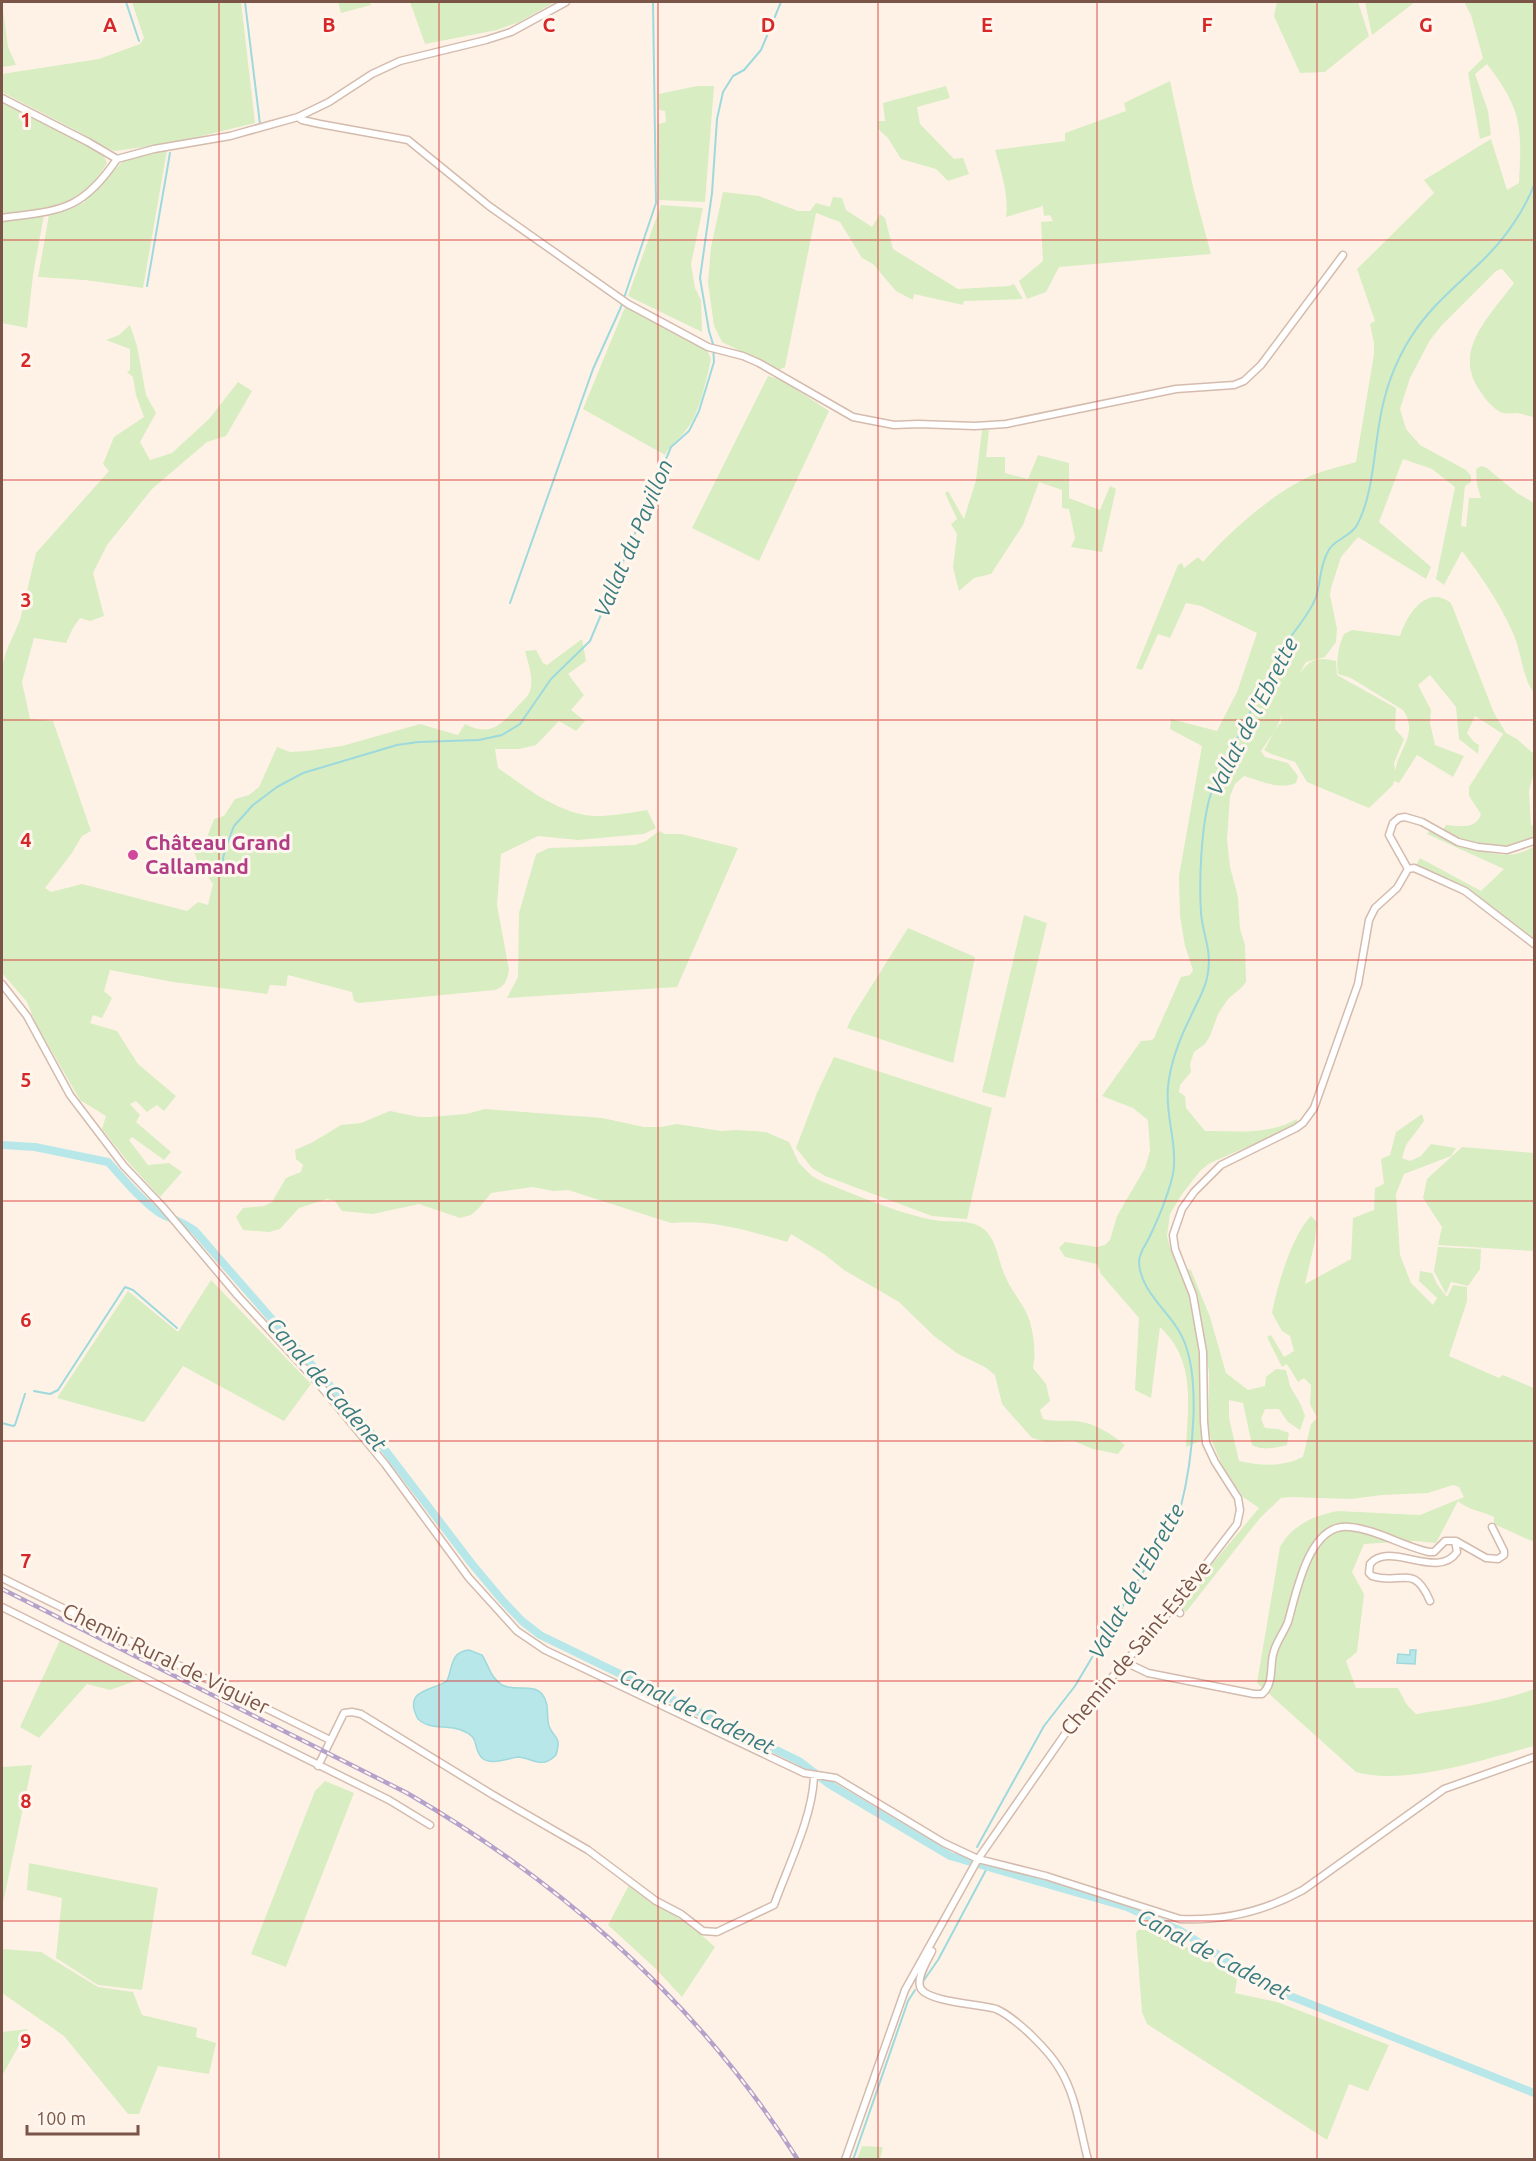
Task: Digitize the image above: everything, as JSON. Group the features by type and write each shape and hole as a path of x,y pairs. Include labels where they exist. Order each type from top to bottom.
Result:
{"street":[{"path":"2,218 55,210 72,205 107,174 117,159 154,149 230,136 298,117 329,102 372,74 400,61 511,32 566,2"},
{"path":"2,98 117,159"},
{"path":"298,117 320,124 408,140 489,206 628,304 708,347 743,356 759,363 853,417 870,422 894,425 1006,424 1159,392 1234,385 1244,381 1262,365 1343,255"},
{"path":"1534,841 1507,850 1478,847 1458,842 1410,818 1399,818 1393,823 1389,835 1408,869 1414,868 1465,891 1534,944"},
{"name":"Chemin de Saint-Estève","path":"937,1936 978,1861 1074,1721 1174,1606 1232,1531 1240,1517 1240,1504 1206,1443 1203,1352 1193,1295 1173,1242 1174,1227 1182,1209 1194,1192 1221,1165 1296,1128 1303,1123 1314,1108 1358,984 1369,920 1375,908 1397,888 1408,869"},
{"path":"2,984 27,1016 82,1112 124,1166 318,1383 385,1464 469,1578 516,1631 545,1650 804,1773 836,1778 978,1861 1046,1876 1180,1918 1197,1920 1238,1915 1271,1906 1303,1890 1444,1789 1534,1757"},
{"path":"1125,1662 1148,1673 1262,1694 1269,1685 1272,1655 1288,1620 1302,1571 1322,1538 1330,1531 1350,1526 1429,1552 1434,1552 1445,1541 1455,1541 1485,1558 1498,1559 1504,1555 1504,1551 1492,1527"},
{"path":"1430,1601 1423,1586 1417,1580 1378,1578 1369,1573 1370,1564 1378,1557 1446,1562 1457,1551 1455,1541"},
{"name":"Chemin Rural de Viguier","path":"2,1578 330,1740"},
{"path":"1174,1606 1180,1613"},
{"path":"2,1607 389,1800 430,1825"},
{"path":"318,1766 344,1713 361,1714 492,1795 588,1850 656,1901 711,1933 774,1905 809,1810 816,1776"},
{"path":"845,2160 906,1990 937,1936"},
{"path":"937,1936 920,1977 921,1988 927,1995 933,1997 984,2006 1004,2013 1045,2048 1067,2083 1088,2160"}],"green space":[{"path":"2,2 8,47 16,65 2,67"},
{"path":"132,2 241,2 255,123 173,143 115,151 99,145 83,134 2,92 2,74 99,59 140,44 144,38"},
{"path":"338,2 370,2 371,5 341,13"},
{"path":"410,2 555,2 519,22 497,30 425,44"},
{"path":"1277,2 1358,2 1369,36 1325,72 1300,73 1274,16"},
{"path":"1365,2 1415,2 1372,35"},
{"path":"1464,2 1534,2 1534,417 1503,413 1496,409 1482,394 1472,376 1470,361 1477,334 1514,283 1502,269 1496,271 1430,340 1410,378 1400,409 1406,429 1420,445 1466,470 1471,476 1471,482 1465,486 1461,526 1466,527 1469,498 1481,498 1476,469 1481,466 1534,503 1534,693 1526,679 1507,620 1462,551 1444,585 1436,579 1455,487 1432,469 1403,459 1379,522 1431,567 1426,579 1358,537 1341,557 1331,588 1330,595 1337,629 1336,642 1325,657 1306,662 1299,674 1314,660 1336,661 1337,675 1396,708 1395,729 1404,739 1394,763 1395,771 1409,734 1407,719 1403,710 1351,678 1338,674 1337,658 1340,644 1344,634 1352,630 1400,636 1407,619 1419,604 1433,597 1442,598 1451,603 1494,713 1506,733 1517,739 1534,754 1534,772 1529,791 1534,839 1507,849 1459,841 1443,830 1446,825 1467,826 1479,819 1481,814 1469,796 1469,787 1503,734 1475,716 1467,733 1479,745 1478,754 1459,739 1456,707 1430,675 1418,685 1431,710 1430,723 1435,745 1464,756 1453,777 1417,755 1399,783 1394,781 1393,785 1369,808 1307,782 1295,762 1264,750 1276,728 1261,751 1265,757 1288,763 1298,776 1296,783 1283,786 1244,776 1235,784 1230,796 1227,839 1230,867 1238,897 1240,929 1245,945 1246,982 1228,999 1218,1014 1205,1044 1194,1052 1190,1064 1191,1072 1180,1085 1179,1092 1185,1096 1186,1108 1205,1131 1264,1130 1297,1119 1297,1123 1210,1163 1200,1171 1170,1214 1167,1236 1171,1251 1187,1283 1197,1321 1202,1369 1203,1440 1186,1447 1187,1383 1185,1368 1172,1340 1160,1327 1151,1398 1135,1390 1139,1318 1101,1274 1097,1264 1065,1257 1059,1248 1065,1242 1097,1247 1105,1245 1110,1240 1117,1216 1145,1168 1150,1151 1148,1120 1133,1108 1102,1096 1141,1041 1154,1038 1181,977 1190,975 1193,970 1185,946 1180,916 1179,876 1202,746 1170,729 1171,719 1217,731 1237,692 1257,633 1201,606 1186,603 1170,638 1158,634 1142,670 1136,668 1178,565 1182,563 1184,568 1198,557 1203,562 1225,538 1294,484 1320,472 1356,462 1374,354 1370,324 1375,321 1357,269 1434,193 1424,180 1491,139 1507,190 1519,183 1520,147 1517,119 1507,94 1487,64 1475,74 1488,111 1491,135 1480,139 1468,73 1483,58 1471,15"},
{"path":"1170,81 1194,191 1211,254 1059,267 1046,292 1027,299 1019,281 1043,261 1041,222 1053,221 1050,215 1044,216 1043,206 1006,217 1005,192 995,150 1065,141 1065,133 1126,111 1124,103"},
{"path":"697,86 714,86 705,202 659,200 658,124 666,122 665,111 659,110 659,94"},
{"path":"946,86 950,98 917,107 920,124 954,159 963,158 969,174 948,181 936,169 901,159 888,138 878,129 878,121 885,121 883,103"},
{"path":"2,102 103,154 107,163 97,178 86,189 62,203 34,210 2,214"},
{"path":"167,150 143,288 85,280 38,277 49,215 83,203 122,162 138,155"},
{"path":"723,192 759,196 798,211 810,211 816,203 830,207 833,197 842,198 846,210 872,227 880,214 885,218 893,249 958,289 1014,284 1023,299 964,301 963,305 914,294 913,300 896,291 873,264 862,258 840,222 816,213 785,367 779,370 722,342 714,326 708,283 711,247"},
{"path":"661,205 703,208 691,264 695,288 701,300 702,332 628,296"},
{"path":"44,215 33,275 27,328 2,323 2,221"},
{"path":"625,307 707,350 711,359 695,416 665,455 583,409"},
{"path":"130,325 137,346 146,395 156,413 140,442 150,460 172,453 209,419 238,382 252,391 226,436 207,442 152,489 107,545 93,573 104,616 90,621 80,618 66,643 34,638 22,682 30,719 53,721 91,831 82,836 45,888 51,892 82,884 187,911 198,902 208,905 213,884 198,862 193,849 196,842 204,845 214,819 224,816 235,799 249,795 259,787 277,747 290,752 342,746 420,724 458,735 465,724 481,729 494,727 506,719 529,693 531,678 525,651 536,650 543,663 547,665 582,639 586,661 568,674 584,695 571,710 585,721 576,731 559,721 536,745 519,749 495,749 498,768 561,808 593,816 647,810 656,828 644,834 578,840 538,836 501,854 497,905 509,970 505,983 495,990 359,1003 354,1001 352,992 288,975 286,986 270,985 267,994 173,982 110,970 104,991 112,998 102,1018 93,1015 90,1023 117,1031 138,1064 176,1096 164,1111 157,1105 147,1112 136,1101 130,1104 140,1115 136,1122 171,1152 164,1160 132,1137 129,1140 148,1165 169,1163 182,1172 160,1197 102,1129 106,1116 80,1100 36,1024 27,1002 2,973 2,667 20,620 36,553 109,471 103,464 114,437 144,417 136,395 133,377 127,372 130,370 130,349 106,340 119,335"},
{"path":"768,376 782,380 829,411 759,561 692,528"},
{"path":"982,430 989,430 986,457 1005,457 1005,473 1028,479 1038,455 1069,463 1069,498 1100,510 1110,486 1116,489 1102,552 1071,547 1075,538 1069,509 1062,508 1062,490 1039,482 1023,525 991,574 974,578 959,591 953,567 957,534 951,524 957,519 945,493 948,491 964,519 976,480"},
{"path":"1430,830 1472,848 1505,855 1516,854 1534,847 1534,942 1467,890 1416,865 1420,858 1481,891 1504,869 1427,834"},
{"path":"659,831 738,848 677,987 507,998 518,977 519,913 536,854 549,848 635,845 646,841"},
{"path":"1024,915 1047,923 1005,1098 982,1092"},
{"path":"908,928 975,957 953,1063 847,1028"},
{"path":"834,1057 992,1108 967,1219 932,1216 825,1176 812,1168 796,1148 817,1093"},
{"path":"485,1109 602,1118 644,1127 677,1124 721,1131 766,1132 789,1142 799,1163 812,1176 821,1181 906,1213 934,1220 979,1226 990,1236 1006,1278 1030,1322 1034,1345 1033,1368 1046,1384 1050,1401 1040,1410 1043,1419 1090,1424 1109,1433 1125,1445 1118,1454 1093,1449 1074,1441 1047,1442 1032,1438 1002,1404 995,1375 985,1367 958,1354 934,1336 899,1302 844,1270 824,1254 791,1234 787,1242 716,1224 671,1223 568,1190 553,1191 533,1187 491,1193 471,1215 460,1218 419,1204 373,1214 342,1211 335,1201 327,1199 299,1208 280,1229 269,1232 243,1230 236,1217 243,1208 264,1206 272,1202 286,1178 301,1172 303,1165 296,1159 295,1150 341,1125 361,1123 390,1111 430,1117 466,1114"},
{"path":"1422,1114 1424,1121 1406,1145 1402,1158 1410,1161 1421,1156 1431,1144 1456,1148 1451,1156 1404,1174 1396,1194 1400,1255 1411,1283 1433,1305 1437,1298 1419,1281 1420,1271 1432,1273 1447,1297 1453,1285 1467,1287 1467,1301 1449,1356 1499,1378 1503,1375 1534,1388 1534,1542 1494,1524 1494,1517 1458,1501 1436,1543 1415,1541 1364,1544 1352,1572 1364,1594 1357,1652 1346,1661 1356,1688 1398,1688 1407,1705 1416,1714 1491,1701 1534,1689 1534,1746 1445,1769 1398,1776 1376,1775 1356,1772 1257,1683 1280,1547 1291,1533 1305,1522 1329,1513 1338,1511 1420,1515 1464,1497 1459,1487 1453,1485 1428,1493 1351,1499 1281,1498 1260,1518 1186,1612 1178,1605 1259,1508 1243,1497 1222,1465 1208,1432 1209,1373 1198,1299 1188,1269 1191,1270 1210,1317 1226,1373 1248,1390 1265,1386 1266,1377 1276,1369 1286,1370 1290,1386 1305,1416 1300,1430 1288,1422 1279,1409 1265,1409 1261,1419 1265,1428 1289,1433 1287,1445 1260,1448 1252,1445 1243,1403 1229,1400 1229,1418 1239,1461 1272,1465 1287,1463 1303,1457 1311,1424 1317,1418 1310,1404 1311,1385 1304,1378 1298,1382 1287,1364 1282,1367 1267,1337 1271,1335 1284,1357 1294,1351 1290,1336 1282,1331 1272,1313 1286,1262 1298,1235 1311,1216 1317,1222 1305,1284 1351,1259 1353,1218 1374,1210 1375,1188 1384,1184 1381,1159 1390,1155 1396,1132"},
{"path":"1462,1147 1534,1153 1534,1251 1438,1245 1442,1227 1423,1198 1427,1179"},
{"path":"1438,1247 1481,1249 1480,1269 1468,1286 1451,1282 1446,1294 1434,1271"},
{"path":"211,1280 311,1384 284,1421 183,1366 144,1422 57,1398 128,1291 178,1332"},
{"path":"60,1640 138,1680 110,1690 87,1684 39,1738 20,1727"},
{"path":"32,1765 2,1908 2,1767"},
{"path":"325,1781 354,1793 286,1967 251,1954 315,1791"},
{"path":"29,1863 158,1888 142,1990 98,1985 56,1958 62,1898 27,1890"},
{"path":"629,1885 684,1922 715,1947 682,1997 655,1968 608,1925"},
{"path":"1138,1930 1162,1934 1175,1940 1237,1979 1235,1993 1277,2002 1389,2045 1368,2091 1349,2084 1327,2140 1147,2024 1142,2012 1136,1933"},
{"path":"2,1949 41,1952 98,1987 133,1992 142,2015 197,2028 196,2037 216,2043 209,2074 158,2066 139,2114 128,2114 64,2036 2,1993"},
{"path":"28,2029 2,2076 2,2032"},
{"path":"862,2146 883,2147 880,2159 857,2159"}],"water":[{"path":"469,1650 482,1655 492,1675 502,1685 534,1689 542,1694 547,1706 549,1726 558,1740 556,1755 546,1762 518,1757 495,1761 486,1760 479,1754 472,1736 455,1728 428,1725 418,1719 414,1709 416,1696 447,1681 455,1657"},
{"path":"1410,1650 1416,1650 1415,1664 1397,1663 1398,1654 1410,1655"}],"waterway":[{"path":"126,2 139,41"},
{"path":"245,2 260,124"},
{"path":"510,603 593,369 621,307 656,203 653,2"},
{"name":"Vallat du Pavillon","path":"224,870 223,858 234,826 253,805 277,787 303,773 397,745 479,740 502,735 520,724 551,679 590,641 671,447 689,431 699,411 714,362 713,344 700,278 712,193 717,119 723,92 733,76 744,70 761,50 781,2"},
{"path":"147,286 170,153"},
{"name":"Vallat de l'Ebrette","path":"977,1847 1044,1726 1075,1686 1180,1510 1192,1444 1191,1370 1187,1349 1179,1331 1144,1282 1140,1272 1139,1258 1163,1205 1173,1174 1174,1152 1168,1109 1168,1087 1176,1052 1204,988 1209,968 1202,922 1200,887 1204,829 1214,785 1272,667 1316,597 1322,566 1330,548 1354,529 1362,514 1369,489 1384,401 1399,358 1419,325 1507,233 1525,205 1534,185"},
{"name":"Canal de Cadenet","path":"2,1145 35,1147 108,1162 151,1207 195,1231 379,1442 503,1601 522,1621 540,1635 799,1761 829,1784 950,1856 1127,1907 1181,1931 1270,1988 1534,2093"},
{"path":"34,1391 50,1394 58,1390 125,1287 133,1290 177,1328"},
{"path":"2,1423 15,1425 25,1394"},
{"name":"Vallat de l'Ebrette","path":"924,1980 938,1960 986,1870"},
{"name":"Vallat de l'Ebrette","path":"853,2160 908,2001 915,1990"}],"railway":[{"path":"2,1589 407,1793 521,1867 625,1952 673,2000 718,2050 760,2103 798,2160"}],"place":[{"name":"Château Grand Callamand","path":"133,855"}]}
